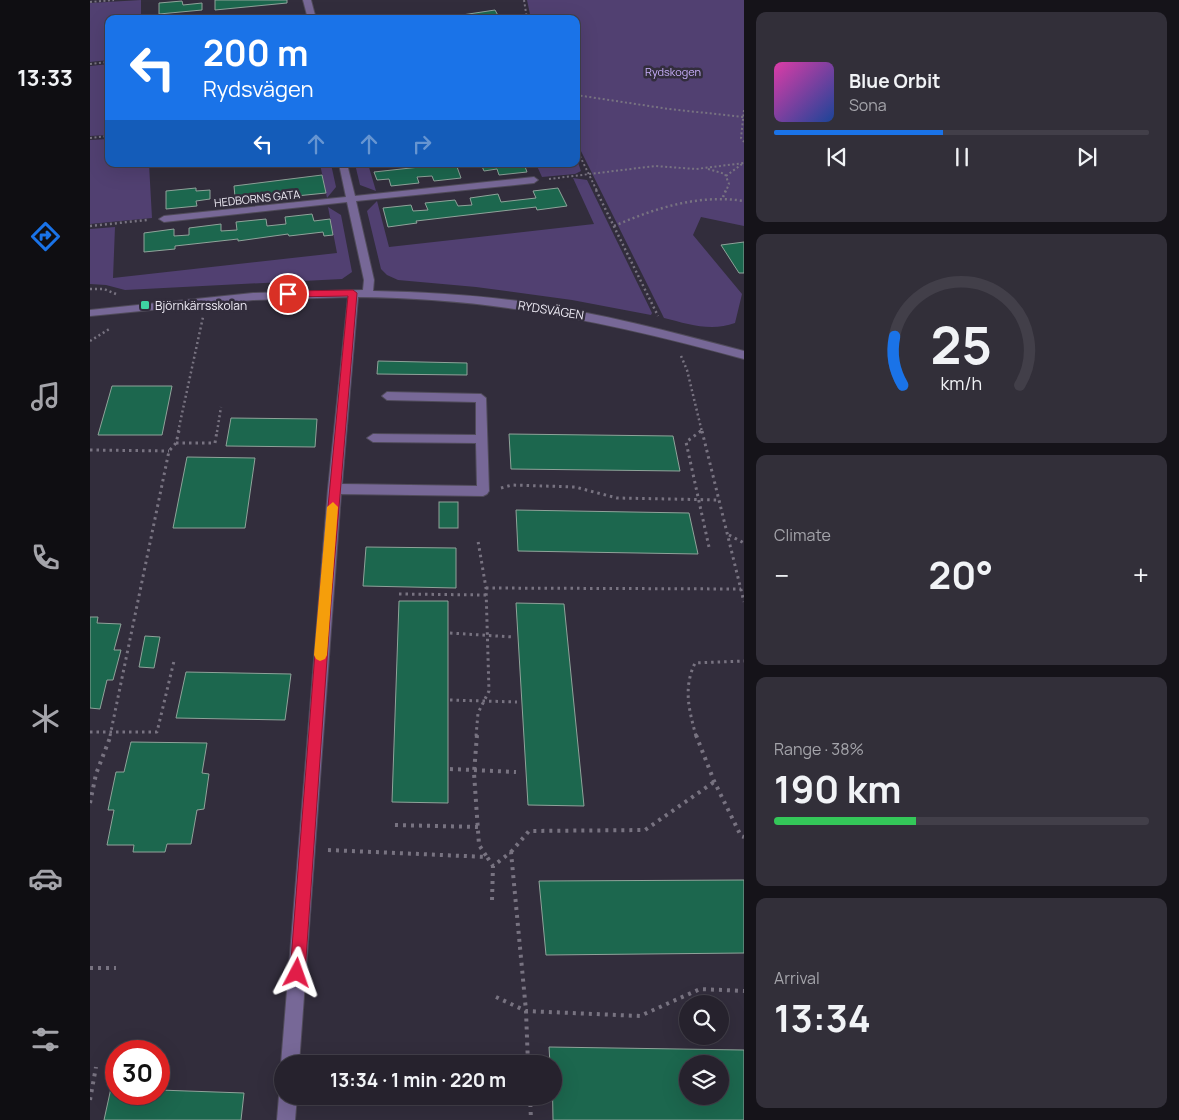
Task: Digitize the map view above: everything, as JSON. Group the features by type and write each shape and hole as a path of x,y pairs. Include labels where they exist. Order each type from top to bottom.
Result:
{"street":[{"path":"308,0 311,15"},
{"path":"344,167 369,280 368,293"},
{"name":"HEDBORNS GATA","path":"164,219 534,180"},
{"name":"RYDSVÄGEN","path":"90,313 207,298 307,293 368,293 457,298 523,306 617,322 744,355"},
{"path":"291,1055 334,488 353,293"},
{"path":"334,488 483,491 482,398 387,396"},
{"path":"373,438 483,439"},
{"path":"286,1120 287,1105"}],"path":[{"path":"90,2 114,0"},
{"path":"524,0 526,15"},
{"path":"90,64 105,62"},
{"path":"580,96 670,110 743,117"},
{"path":"744,110 741,138 744,142"},
{"path":"90,138 105,136"},
{"path":"580,156 668,334 678,348 687,370 744,602"},
{"path":"534,180 655,166 704,168 743,163"},
{"path":"726,176 743,163"},
{"path":"704,168 725,174 729,184 722,198"},
{"path":"614,226 658,209 686,202 722,198 744,201"},
{"path":"90,226 164,219"},
{"path":"90,289 104,289 116,295"},
{"path":"90,803 96,774 112,732 169,451 176,444 204,311"},
{"path":"90,340 114,326"},
{"path":"176,444 214,443 221,407"},
{"path":"702,430 686,442 709,547"},
{"path":"90,450 169,451"},
{"path":"483,491 512,485 575,487 617,498 720,500"},
{"path":"728,534 744,542"},
{"path":"478,541 486,588 489,691 478,713 474,771 479,845 493,866 492,900"},
{"path":"486,588 741,589"},
{"path":"399,594 486,594"},
{"path":"450,633 488,637 514,637"},
{"path":"90,732 157,732 174,661"},
{"path":"744,661 696,662 688,679 688,712 714,782 741,836 744,837"},
{"path":"450,700 517,702"},
{"path":"450,769 516,772"},
{"path":"90,774 96,774"},
{"path":"493,866 511,852 528,831 645,830 714,782"},
{"path":"395,825 478,827"},
{"path":"305,850 487,857"},
{"path":"511,852 526,1011 528,1055"},
{"path":"90,968 116,968"},
{"path":"496,997 526,1011 640,1016 700,989 744,991"},
{"path":"90,1100 96,1067"},
{"path":"530,1105 531,1120"}],"green space":[{"path":"141,0 141,15 105,15 105,60 90,62 90,3"},
{"name":"Rydskogen","path":"527,0 744,0 744,226 701,217 693,235 742,294 735,323 726,326 708,327 664,318 580,149 580,15 530,15"},
{"path":"105,64 105,135 90,136 90,66"},
{"path":"105,139 105,167 149,167 152,218 90,224 90,140"},
{"path":"321,167 332,167 336,187 327,198"},
{"path":"356,167 369,167 376,191 360,185"},
{"path":"537,167 580,167 581,171 575,174 542,177"},
{"path":"573,178 587,180 652,313 651,315 572,300 476,287 398,280 387,275 381,269 367,211 377,201 389,247 594,224"},
{"path":"328,207 341,215 352,272 342,279 125,290 106,285 90,284 90,229 115,227 113,278 337,253"}],"building":[{"path":"215,0 287,0 287,3 215,10"},
{"path":"182,1 183,5 202,3 202,10 159,14 159,3"},
{"path":"495,10 498,15 462,15"},
{"path":"420,167 457,167 461,178 434,181 432,176 417,177 419,183 391,186 389,179 377,180 374,172"},
{"path":"482,167 525,167 527,172 499,175 497,169 484,171"},
{"path":"322,175 326,193 296,196 295,190 281,191 282,198 251,201 250,195 235,197 234,186"},
{"path":"196,188 196,191 210,190 210,199 196,201 197,206 166,209 166,191"},
{"path":"558,188 567,206 537,210 536,207 416,221 417,223 388,227 383,208 411,205 413,211 428,210 425,203 455,200 458,206 472,205 470,198 498,194 501,202 536,198 533,191"},
{"path":"312,214 314,221 330,219 333,235 324,236 323,232 289,236 288,234 238,241 238,239 175,246 175,249 144,252 144,233 174,229 174,236 189,235 189,228 221,224 221,231 237,230 236,222 266,219 267,226 286,224 285,217"},
{"path":"744,242 744,273 739,273 721,245"},
{"path":"378,361 467,363 467,375 377,374"},
{"path":"112,386 172,386 162,435 98,435"},
{"path":"231,418 317,419 315,447 226,446"},
{"path":"509,434 673,436 680,471 511,469"},
{"path":"187,457 255,458 245,528 173,528"},
{"path":"439,502 458,502 458,528 439,528"},
{"path":"516,510 689,513 698,554 518,551"},
{"path":"366,547 456,548 456,588 363,586"},
{"path":"399,601 448,601 448,803 392,802"},
{"path":"516,603 564,604 584,806 528,805"},
{"path":"90,617 98,617 97,623 121,624 114,650 121,650 113,680 107,680 100,709 90,708"},
{"path":"145,636 160,637 154,668 139,667"},
{"path":"186,672 291,674 285,720 176,718"},
{"path":"131,742 207,743 202,773 209,774 204,809 197,810 191,844 167,844 165,852 133,852 134,845 107,845 114,810 108,810 116,772 124,772"},
{"path":"744,880 744,953 546,955 539,881"},
{"path":"549,1047 744,1050 744,1120 553,1120 553,1105 562,1105 562,1055 549,1055"},
{"path":"170,1090 244,1093 241,1120 104,1120 107,1105 170,1105"}],"slow traffic":[{"path":"320,655 333,507"}],"place":[{"name":"Björnkärrsskolan","path":"145,305"}],"route":[{"path":"288,294 353,293 334,488 297,973"}]}
